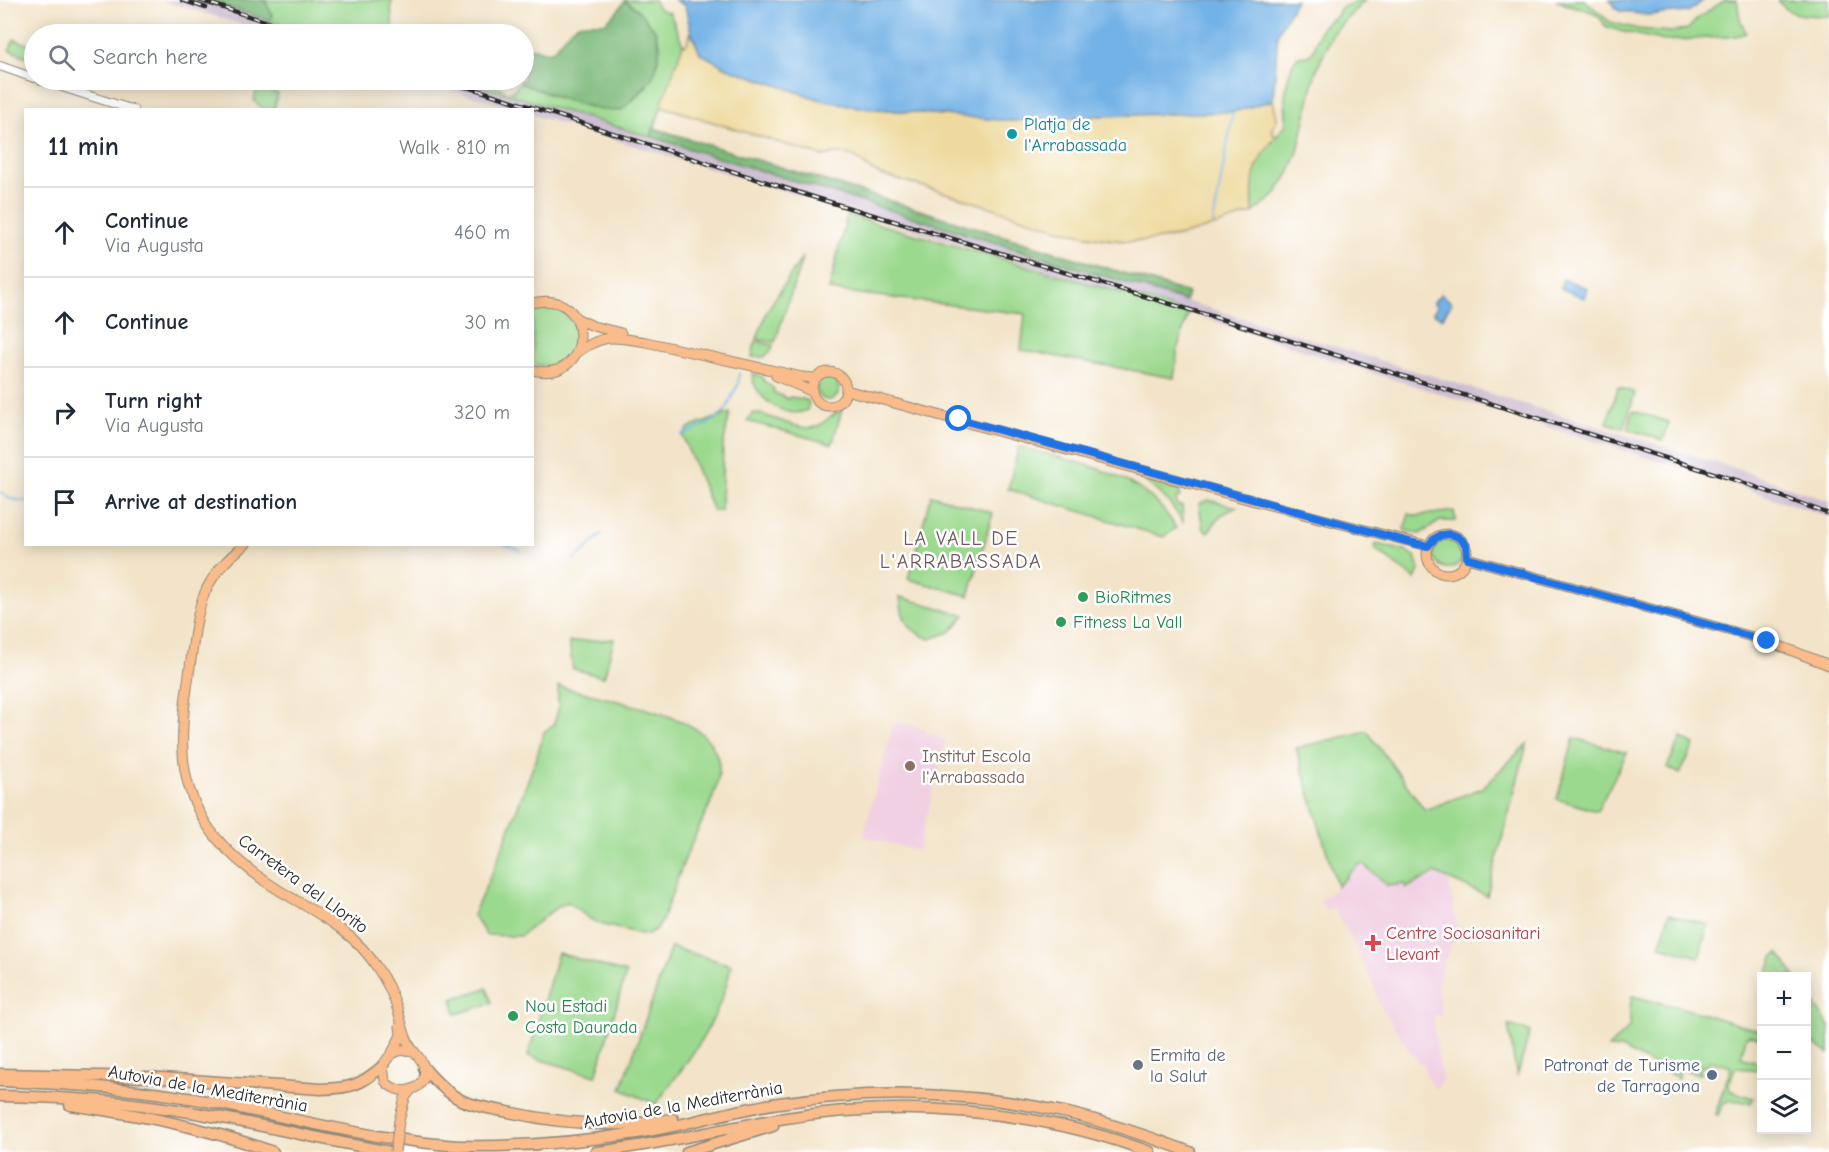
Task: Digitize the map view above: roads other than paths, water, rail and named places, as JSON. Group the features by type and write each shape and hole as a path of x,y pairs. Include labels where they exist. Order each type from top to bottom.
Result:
{"highway":[{"path":"0,1074 148,1077 347,1089 366,1080 383,1066"},
{"path":"424,1068 444,1089 465,1101 541,1119 578,1124 624,1125 702,1114 719,1115"},
{"name":"Autovia de la Mediterrània","path":"0,1081 65,1084 146,1092 409,1141 456,1146 507,1147 639,1133 765,1105 834,1097 897,1095 956,1097 1006,1102 1068,1113 1147,1136 1190,1152"},
{"name":"Autovia de la Mediterrània","path":"0,1096 64,1097 143,1105 393,1152"},
{"path":"24,1097 141,1115 191,1126 273,1152"},
{"name":"Autovia de la Mediterrània","path":"596,1152 644,1147 778,1119 838,1111 897,1109 1002,1115 1105,1137 1150,1152"},
{"path":"687,1152 778,1125 838,1117 951,1111"}],"main road":[{"path":"536,300 555,301 566,307 576,318 580,327 581,340 578,352"},
{"path":"576,318 646,342 756,368 815,378"},
{"path":"534,370 548,372 560,369 592,342 609,337 646,342"},
{"path":"756,368 811,391 816,401 829,407 840,403 846,390 844,381 836,373 824,372 815,378 811,391"},
{"path":"846,390 1428,546"},
{"path":"1444,534 1454,535 1466,545 1467,558 1459,571 1448,575 1441,573 1429,564 1428,546 1436,537 1444,534"},
{"name":"Carretera del Llorito","path":"244,546 225,562 208,584 196,622 183,717 183,754 193,798 211,832 237,861 278,890 338,926 372,958 390,988 412,1051"},
{"path":"1467,558 1767,641 1829,665"},
{"name":"Carretera del Llorito","path":"392,1053 401,1035 400,1018"},
{"path":"390,1086 404,1092 411,1090 421,1082 424,1068 422,1062 412,1051 401,1050 392,1053 383,1066 382,1073 390,1086 399,1117"},
{"path":"393,1152 399,1117 411,1090"}],"street":[{"path":"0,66 24,74"},
{"path":"71,90 128,108"}],"water":[{"path":"675,0 1296,0 1278,33 1273,100 1233,112 1012,121 865,108 821,100 727,68 700,53 691,32 685,6"},
{"path":"1609,0 1704,0 1688,12 1647,15 1619,11"},
{"path":"1563,279 1587,288 1584,298 1560,288"},
{"path":"1441,294 1452,303 1442,318 1433,313 1437,306 1433,303"}],"waterway":[{"path":"1213,224 1233,112"},
{"path":"681,435 706,424 723,413 738,386 739,373"},
{"path":"0,492 10,499 24,501"},
{"path":"574,560 602,534"},
{"path":"509,546 521,551"}],"railway":[{"path":"182,0 206,8"},
{"path":"199,0 274,24"},
{"path":"478,90 813,197 1214,317 1742,482 1829,514"}],"place":[{"name":"Platja de l'Arrabassada","path":"1012,134"},
{"name":"BioRitmes","path":"1083,597"},
{"name":"Fitness La Vall","path":"1061,622"},
{"name":"Institut Escola l'Arrabassada","path":"910,766"},
{"name":"Centre Sociosanitari Llevant","path":"1373,943"},
{"name":"Nou Estadi Costa Daurada","path":"513,1016"},
{"name":"Ermita de la Salut","path":"1138,1065"},
{"name":"Patronat de Turisme de Tarragona","path":"1712,1075"}],"district":[{"name":"LA VALL DE L'ARRABASSADA","path":"961,550"}]}
